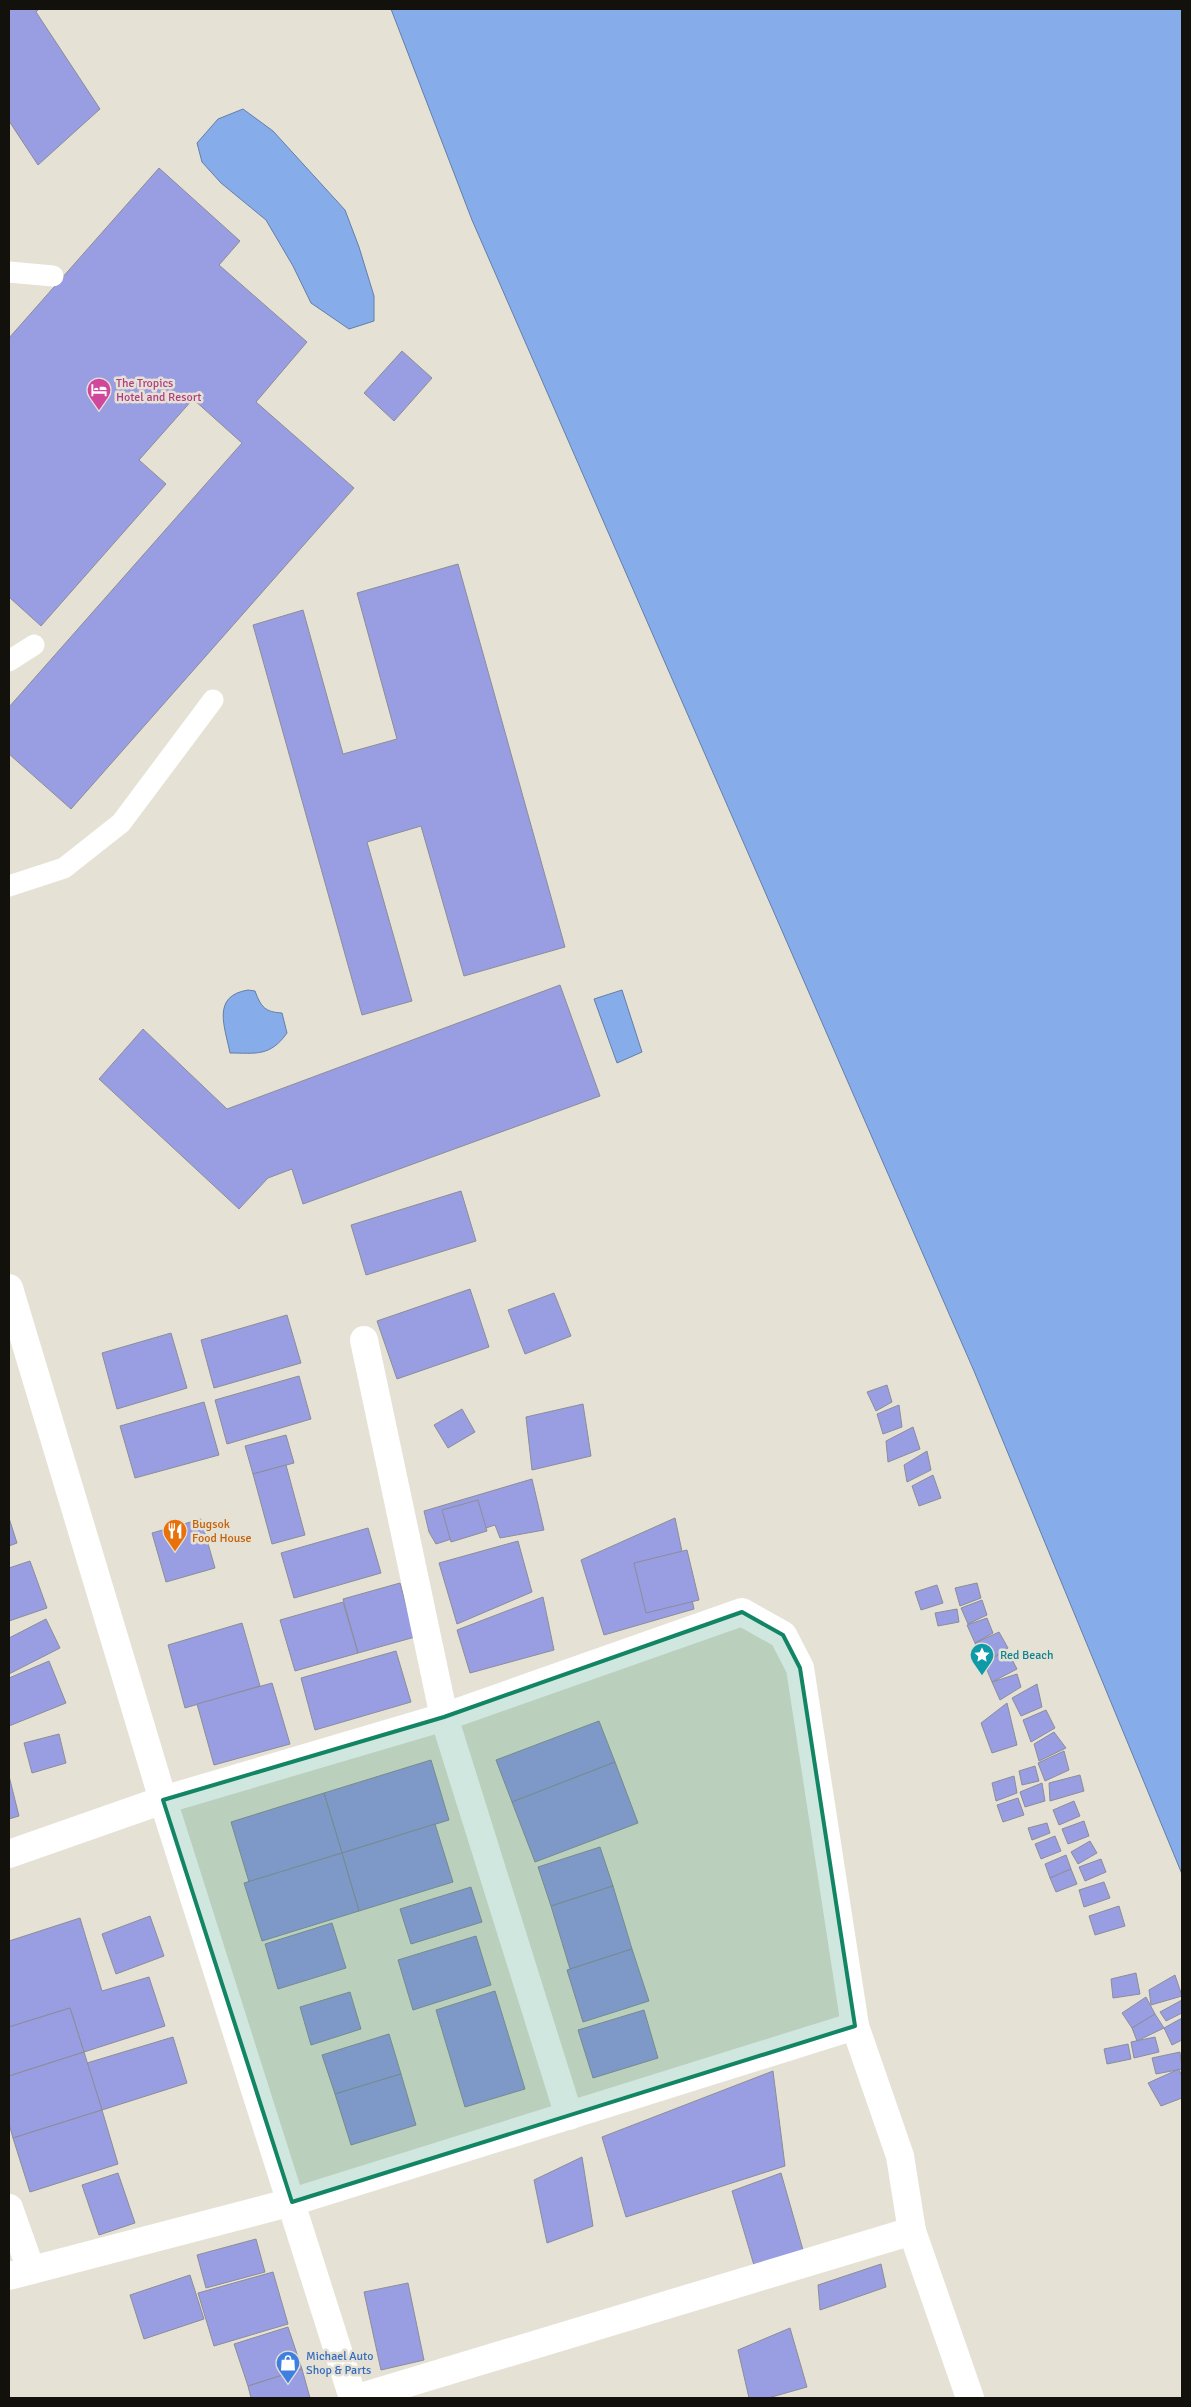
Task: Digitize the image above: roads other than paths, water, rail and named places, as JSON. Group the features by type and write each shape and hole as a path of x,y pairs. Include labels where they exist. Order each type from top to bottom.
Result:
{"street":[{"path":"9,1288 163,1800 353,2398"},
{"path":"364,1340 444,1717 569,2116"},
{"path":"9,1854 163,1800 444,1717 742,1612 783,1635 800,1668 855,2026 900,2156 912,2231 970,2398"},
{"path":"9,2208 20,2273 292,2202 855,2026"},
{"path":"358,2398 912,2231"}],"lane":[{"path":"9,272 53,276"},
{"path":"9,661 34,645"},
{"path":"9,886 64,868 121,823 213,700"}],"water":[{"path":"391,9 1182,9 1182,1874 974,1371 472,220"},
{"path":"243,109 273,131 345,210 374,296 374,321 349,329 311,303 293,266 266,220 221,183 202,162 197,143 218,119"},
{"path":"248,990 255,991 264,1008 282,1013 287,1033 281,1041 268,1050 255,1053 230,1053 223,1014 225,1006 236,993"},
{"path":"622,990 642,1052 617,1063 594,999"}],"place":[{"name":"The Tropics Hotel and Resort","path":"99,411"},
{"name":"Bugsok Food House","path":"175,1552"},
{"name":"Red Beach","path":"982,1676"},
{"name":"Michael Auto Shop & Parts","path":"288,2384"}]}
